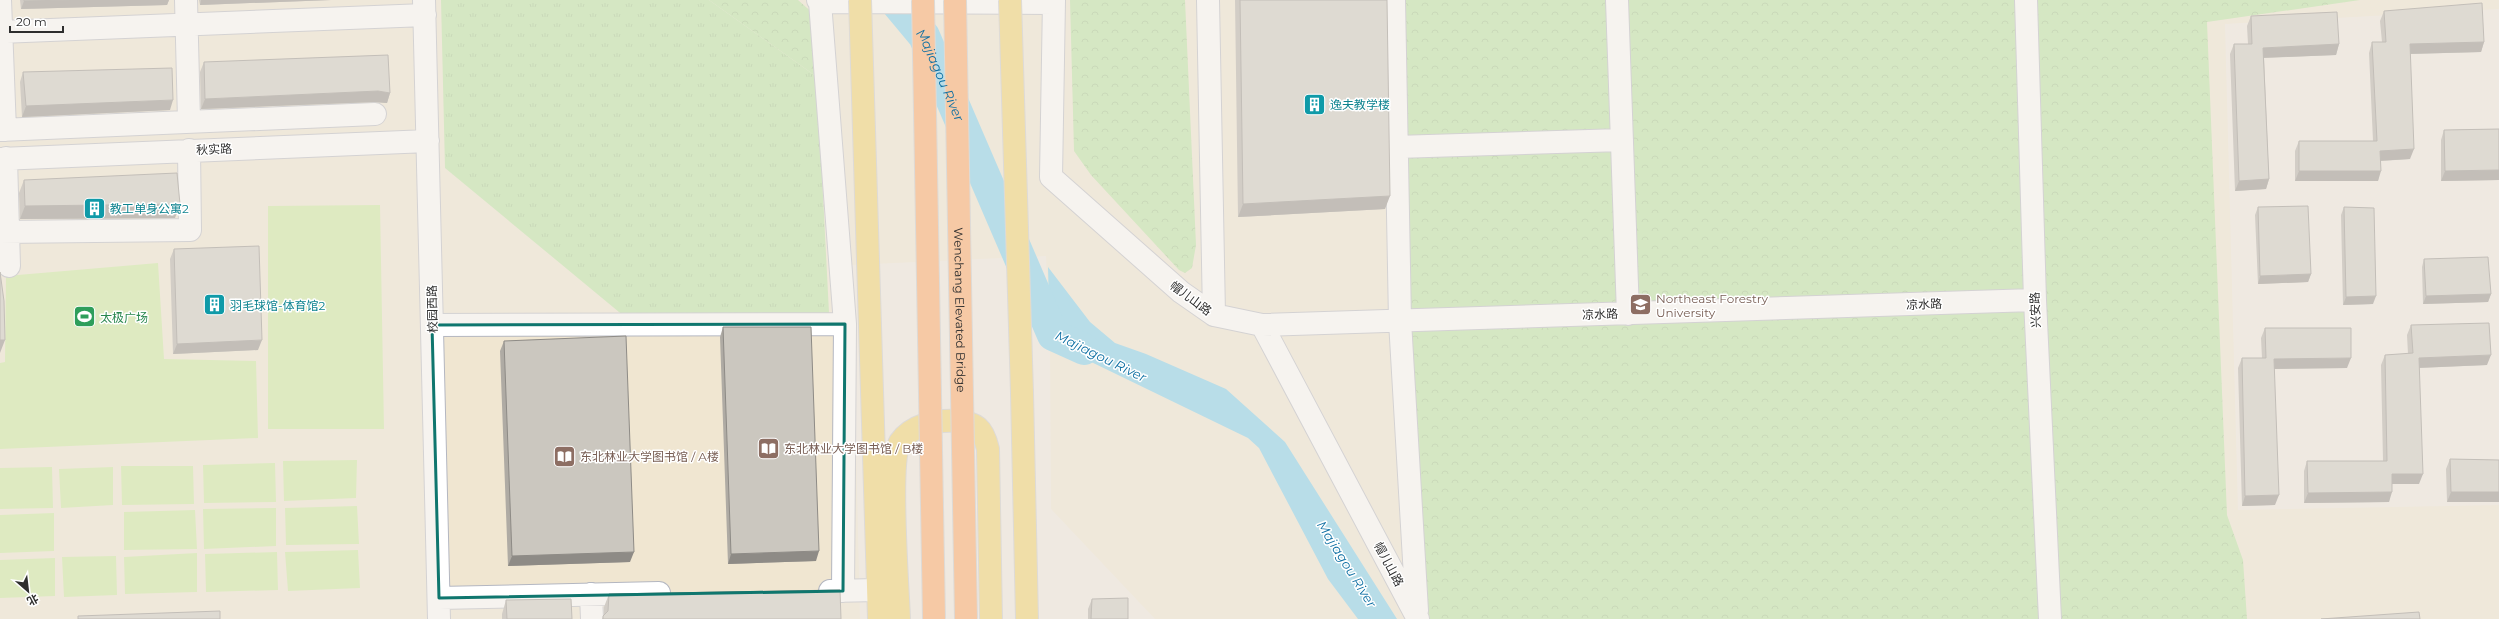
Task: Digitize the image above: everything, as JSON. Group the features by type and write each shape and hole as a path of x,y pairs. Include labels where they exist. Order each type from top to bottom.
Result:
{"highway":[{"path":"923,0 934,619"},
{"name":"Wenchang Elevated Bridge","path":"956,0 966,619"}],"main road":[{"path":"860,0 879,619"},
{"path":"1010,0 1022,393 1027,619"},
{"path":"899,619 895,484 900,444 907,434 927,424 965,422 974,424 984,434 988,467 991,619"}],"street":[{"path":"0,0 3,130 375,114"},
{"path":"186,0 189,121"},
{"path":"1208,0 1214,315"},
{"path":"1394,0 1400,321 1418,619"},
{"path":"1617,0 1628,314"},
{"name":"兴安路","path":"2026,0 2035,300 2050,619"},
{"path":"843,591 845,324 819,1 1053,1"},
{"name":"帽儿山路","path":"1053,1 1051,177 1181,292 1214,315 1262,325 1418,619"},
{"path":"1,32 186,24 425,7"},
{"name":"校园西路","path":"425,7 439,609"},
{"path":"1396,148 1622,140"},
{"name":"秋实路","path":"3,158 428,141"},
{"path":"4,232 190,230 189,150"},
{"path":"3,158 4,232 9,266"},
{"name":"凉水路","path":"1262,325 2035,300"},
{"path":"432,325 845,324"},
{"path":"812,591 878,590"},
{"path":"439,609 591,594 678,593"},
{"path":"591,594 592,619"}],"highlighted area":[{"path":"845,324 843,591 439,598 432,325"}],"shaded area":[{"name":"Northeast Forestry University","path":"0,0 2499,0 2499,9 2225,24 2238,510 2499,505 2499,619 1155,619 1051,509 1050,342 1046,256 852,265 860,619 0,619"}],"green space":[{"path":"441,0 709,0 817,77 829,313 625,317 445,168"},
{"path":"709,0 798,0 815,15 817,77"},
{"path":"1070,0 1185,0 1196,245 1192,268 1185,273 1179,270 1091,175 1074,151"},
{"path":"1400,0 2020,0 2028,293 1409,314"},
{"path":"2037,0 2360,0 2207,22 2227,515 2243,560 2247,619 2059,619 2045,303"},
{"path":"380,205 384,429 268,429 268,206"},
{"name":"太极广场","path":"158,263 164,359 256,361 258,438 0,449 0,363 5,362 6,276"},
{"path":"2030,306 2042,619 1427,619 1406,328"},
{"path":"357,460 356,498 284,501 283,461"},
{"path":"275,463 276,502 204,503 203,465"},
{"path":"121,466 193,466 194,504 122,505"},
{"path":"52,467 53,508 0,509 0,468"},
{"path":"113,467 113,505 61,508 59,469"},
{"path":"357,506 359,544 286,545 285,508"},
{"path":"276,508 276,546 204,549 203,509"},
{"path":"195,510 197,549 124,550 124,512"},
{"path":"54,513 54,551 0,553 0,515"},
{"path":"358,550 360,588 288,591 285,552"},
{"path":"277,552 278,590 206,592 205,554"},
{"path":"197,553 197,592 125,594 124,557"},
{"path":"116,556 117,595 64,597 62,557"},
{"path":"55,558 55,596 0,598 0,560"}],"water":[{"path":"1048,267 1090,322 1115,343 1146,354 1226,389 1285,442 1397,619 1358,619 1328,579 1259,448 1248,438 1050,342"}],"building":[{"path":"24,0 71,0 24,1"},
{"name":"逸夫教学楼","path":"1240,0 1387,0 1390,196 1243,204"},
{"path":"2482,3 2484,42 2410,44 2414,149 2380,151 2381,171 2299,171 2299,141 2377,141 2372,42 2386,42 2384,11"},
{"path":"2337,12 2339,44 2263,48 2269,179 2239,181 2234,44 2252,44 2251,16"},
{"path":"388,55 390,93 378,91 205,99 204,62"},
{"path":"172,68 173,100 26,106 23,72"},
{"path":"2499,129 2499,170 2445,171 2444,130"},
{"path":"177,173 180,204 25,206 24,180"},
{"path":"2308,206 2311,274 2260,276 2258,207"},
{"path":"2344,207 2374,208 2376,296 2346,297"},
{"name":"羽毛球馆-体育馆2","path":"259,246 262,340 177,344 174,249"},
{"path":"2488,257 2491,294 2426,296 2424,259"},
{"path":"0,272 4,301 5,340 0,340"},
{"path":"2489,323 2491,355 2419,358 2423,474 2392,474 2392,492 2308,493 2307,461 2387,461 2385,355 2413,353 2411,325"},
{"name":"东北林业大学图书馆 / B楼","path":"723,327 811,327 819,551 731,554"},
{"path":"2265,328 2351,328 2351,358 2274,359 2279,495 2245,496 2242,358 2266,358"},
{"name":"东北林业大学图书馆 / A楼","path":"626,336 634,552 512,556 504,341"},
{"path":"2450,459 2499,460 2499,492 2451,492"},
{"path":"840,590 841,619 603,619 603,616 608,611 609,594"},
{"path":"1128,598 1128,619 1091,619 1092,599"},
{"path":"571,599 572,619 507,619 506,600"},
{"path":"220,611 220,619 78,619 78,616"},
{"path":"2419,612 2420,619 2321,619"}],"waterway":[{"name":"Majiagou River","path":"894,0 924,36 1053,335 1084,349"}],"place":[{"name":"逸夫教学楼","path":"1314,104"},
{"name":"教工单身公寓2","path":"94,208"},
{"name":"羽毛球馆-体育馆2","path":"214,305"},
{"name":"Northeast Forestry University","path":"1640,305"},
{"name":"太极广场","path":"84,317"},
{"name":"东北林业大学图书馆 / B楼","path":"768,448"},
{"name":"东北林业大学图书馆 / A楼","path":"565,456"}]}
